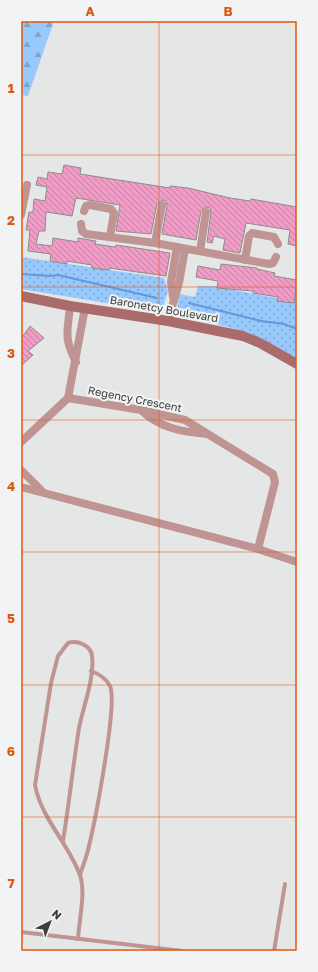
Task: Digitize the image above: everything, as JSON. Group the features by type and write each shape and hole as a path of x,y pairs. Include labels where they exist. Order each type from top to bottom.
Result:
{"street":[{"path":"21,210 27,185"},
{"path":"84,211 86,206 90,205 111,209 114,213 110,236"},
{"path":"155,243 162,205"},
{"path":"200,251 206,212"},
{"path":"81,224 84,233 155,243 269,264 273,263 276,258"},
{"path":"245,260 249,236 252,233 274,237 278,244"},
{"path":"168,321 173,300 171,282 181,248"},
{"name":"Baronetcy Boulevard","path":"21,296 78,307 168,321 243,336 260,343 297,364"},
{"path":"76,358 67,343 66,332 78,307"},
{"path":"21,442 68,398 76,358 78,307"},
{"name":"Regency Crescent","path":"68,398 140,410 185,420 270,472 274,477 274,482 258,549"},
{"path":"140,410 157,423 173,429 208,434"},
{"path":"21,470 43,493"},
{"path":"21,487 258,549 297,562"}],"lane":[{"path":"63,841 79,728 92,672 91,652 83,645 71,642 64,646 60,652 51,683 35,785 37,797 43,810 63,841 80,875 82,893 78,939"},
{"path":"80,875 89,848 94,823 113,699 111,686 100,674 92,672"},
{"path":"274,951 285,884"},
{"path":"21,932 162,950 182,951"}],"green space":[{"path":"21,21 54,21 28,96 21,95"},
{"path":"21,257 164,278 168,291 162,310 143,309 21,289"},
{"path":"198,286 213,286 297,302 297,358 247,332 177,314 179,294 195,297"}],"building":[{"path":"64,165 81,168 80,174 170,188 170,186 188,188 230,198 250,201 251,199 297,207 297,246 288,244 290,230 246,223 240,253 223,250 225,239 214,236 212,243 207,242 211,212 210,208 206,207 201,211 196,240 162,234 167,206 166,201 163,200 157,204 151,234 116,231 120,205 76,198 72,216 46,212 45,231 39,231 36,244 52,246 53,238 78,242 78,238 96,241 95,244 115,247 116,245 170,253 166,276 109,268 109,270 92,268 92,265 67,261 67,264 50,261 51,254 28,251 30,230 26,230 29,212 33,212 34,199 45,201 47,187 36,185 38,177 47,179 48,172 62,174"},
{"path":"221,264 257,268 275,273 274,276 297,280 294,303 277,301 278,297 253,293 253,291 217,288 218,281 196,277 198,266 220,270"},
{"path":"30,326 44,338 28,351 33,355 21,366 21,339"}],"waterway":[{"path":"21,274 58,275 157,298"},
{"path":"189,303 261,321 284,324 297,329"}]}
